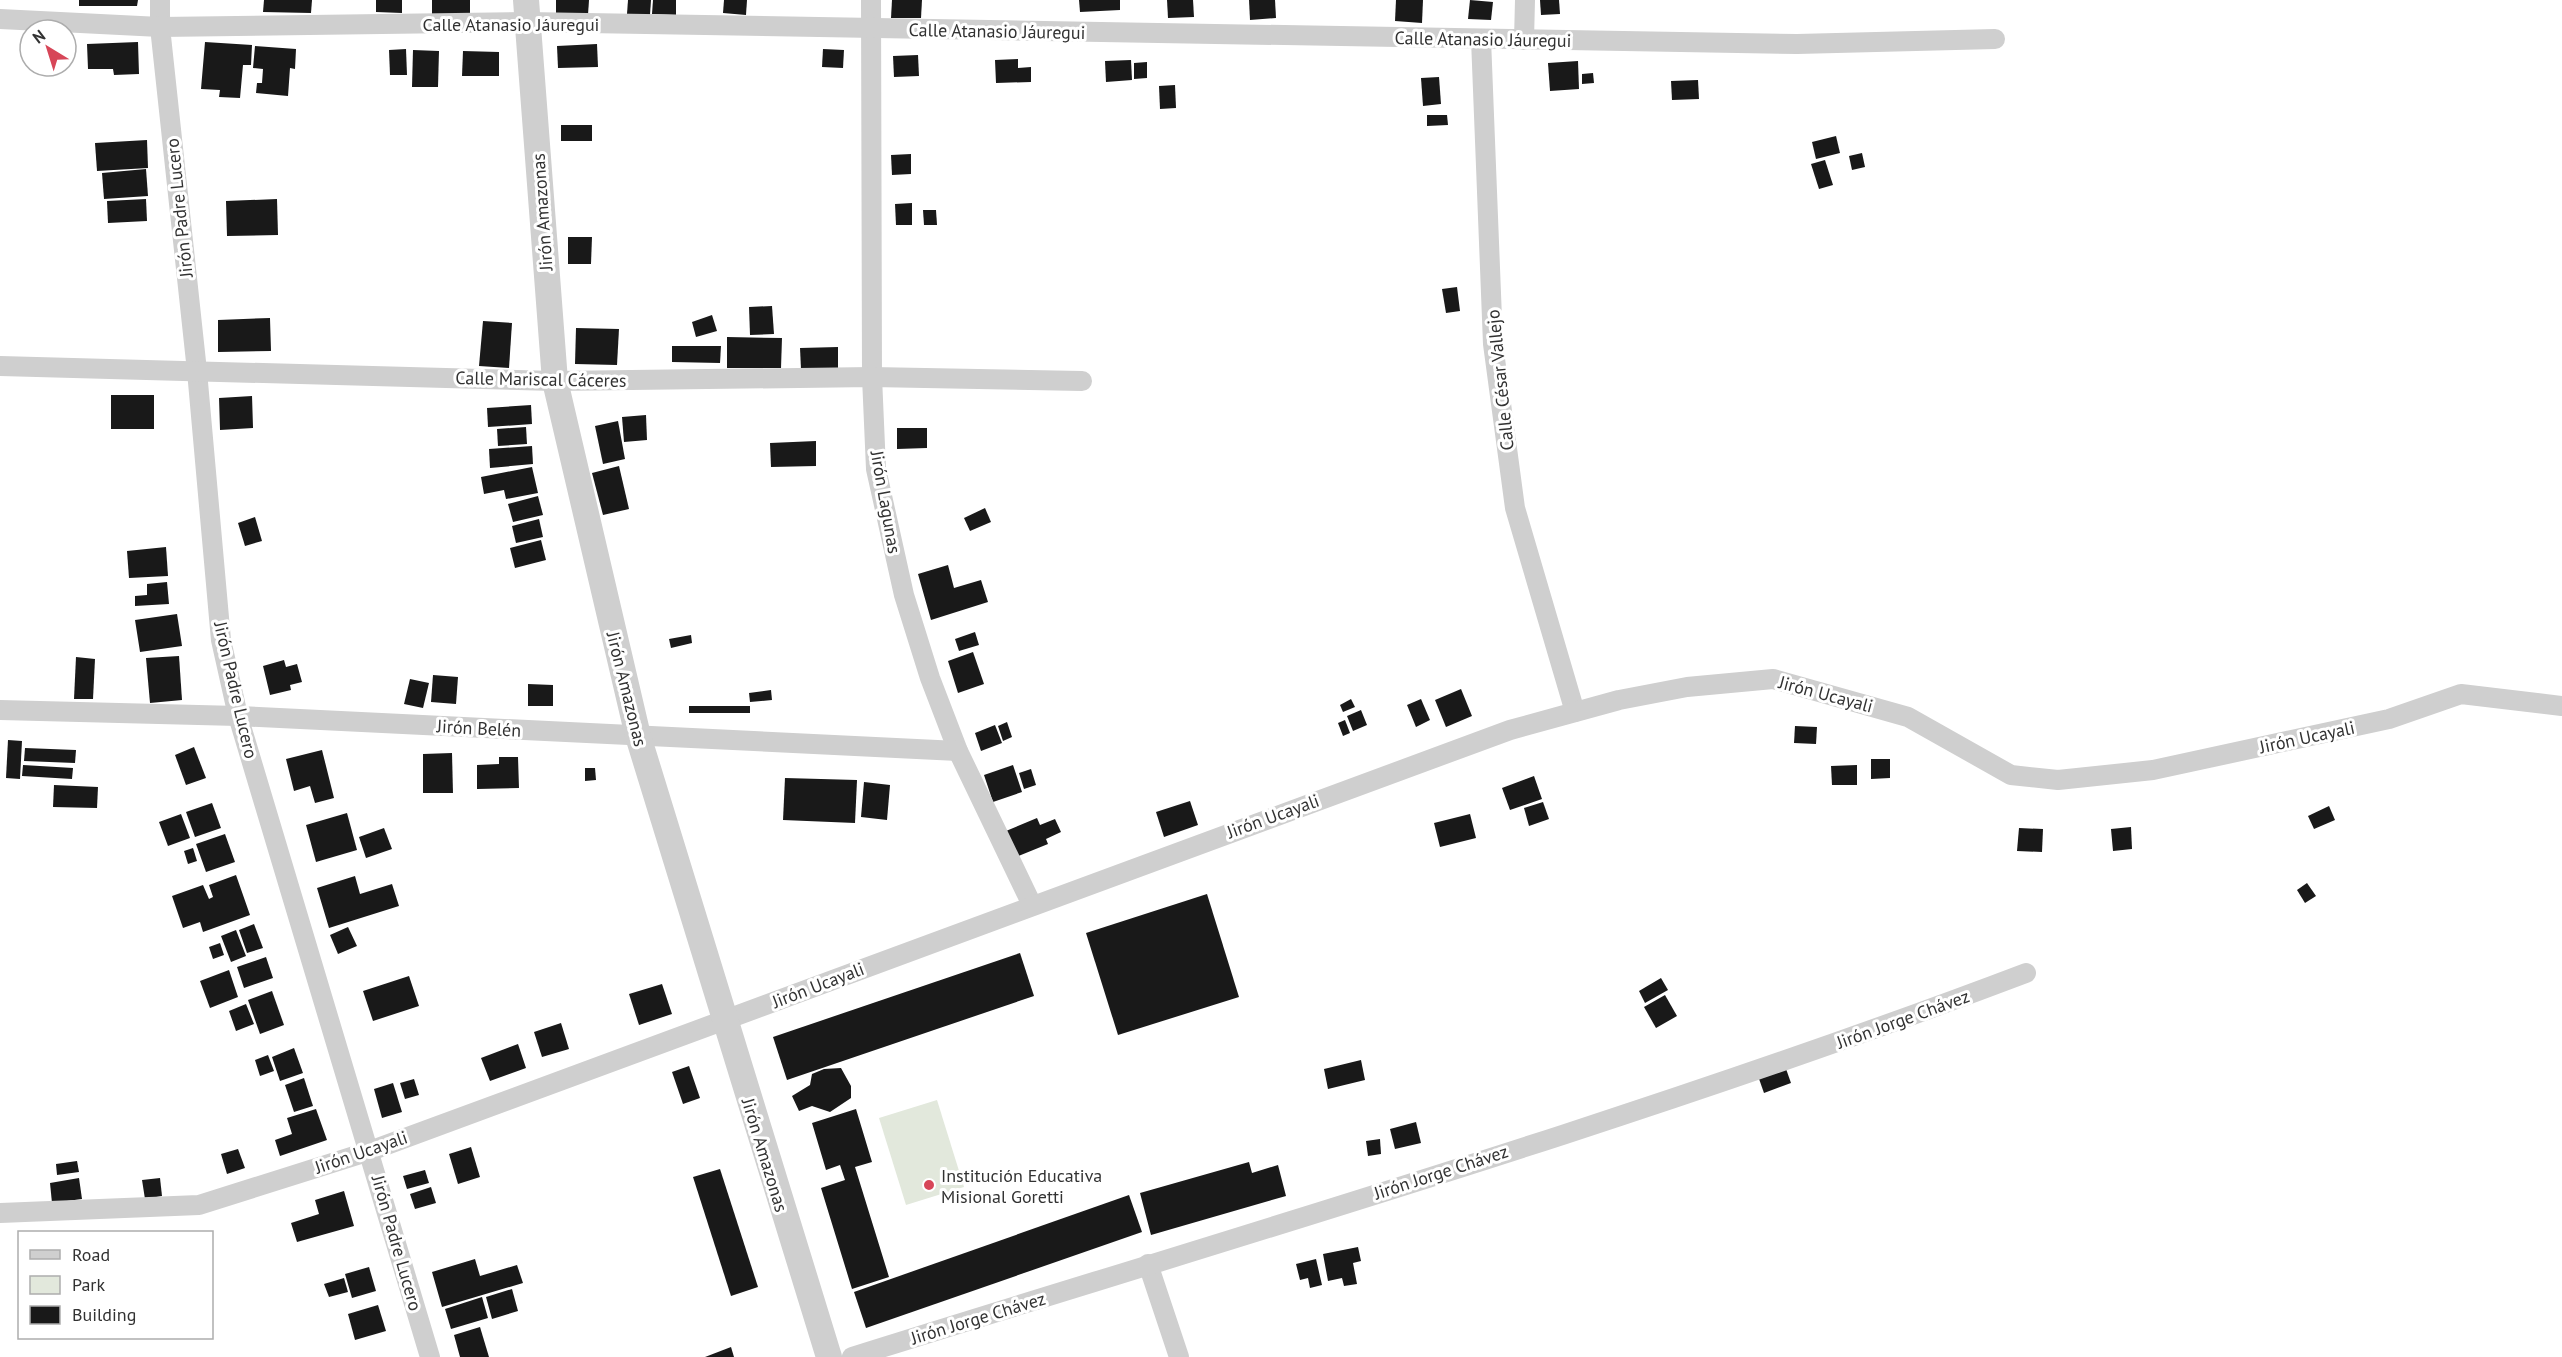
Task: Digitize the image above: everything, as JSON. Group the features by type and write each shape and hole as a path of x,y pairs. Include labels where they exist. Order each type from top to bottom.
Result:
{"street":[{"name":"Jirón Padre Lucero","path":"160,0 160,27 221,640 238,716 430,1357"},
{"name":"Jirón Lagunas","path":"872,0 872,377 876,469 887,525 927,668 958,752 1032,905"},
{"path":"1524,40 1525,0"},
{"name":"Calle Atanasio Jáuregui","path":"0,19 160,27 526,11 871,28 1797,44 1995,39"},
{"name":"Jirón Amazonas","path":"526,11 555,381 638,736 723,1021 829,1357"},
{"name":"Calle César Vallejo","path":"1481,39 1493,344 1513,497 1575,712"},
{"name":"Calle Mariscal Cáceres","path":"0,366 555,381 872,377 1082,381"},
{"name":"Jirón Ucayali","path":"0,1213 199,1205 370,1151 1510,730 1619,700 1687,687 1773,679 1908,717 2011,775 2058,780 2153,770 2389,719 2461,694 2562,706"},
{"name":"Jirón Belén","path":"0,710 238,716 958,752"},
{"name":"Jirón Jorge Chávez","path":"852,1357 1856,1037 2026,973"},
{"path":"1148,1264 1179,1357"}],"green space":[{"path":"937,1100 964,1187 906,1205 879,1118"}],"building":[{"path":"79,0 138,0 137,6 79,6"},
{"path":"264,0 312,0 311,13 263,12"},
{"path":"376,0 402,0 402,13 376,12"},
{"path":"432,0 470,0 470,17 432,18"},
{"path":"556,0 589,0 588,15 556,14"},
{"path":"628,0 651,0 650,15 627,14"},
{"path":"653,0 676,0 676,15 652,14"},
{"path":"724,0 747,0 746,15 723,13"},
{"path":"892,0 922,0 921,18 891,18"},
{"path":"1079,0 1120,0 1120,10 1080,12"},
{"path":"1167,0 1193,0 1194,17 1168,18"},
{"path":"1249,0 1275,0 1276,18 1250,20"},
{"path":"1396,0 1423,0 1422,23 1395,21"},
{"path":"1470,0 1493,2 1491,20 1468,19"},
{"path":"1540,0 1559,0 1560,14 1541,15"},
{"path":"138,42 139,74 114,75 113,69 88,69 87,44"},
{"path":"205,42 252,45 251,65 243,65 240,98 219,97 220,90 201,89"},
{"path":"597,44 598,67 558,68 557,46"},
{"path":"255,46 296,49 295,69 290,68 288,96 256,93 257,83 262,83 263,69 253,68"},
{"path":"406,49 407,75 390,75 389,50"},
{"path":"823,49 844,50 843,68 822,67"},
{"path":"413,50 439,51 438,87 412,87"},
{"path":"463,51 499,52 499,76 462,76"},
{"path":"918,55 919,76 894,77 893,56"},
{"path":"1018,59 1018,68 1031,67 1031,82 996,83 995,60"},
{"path":"1131,60 1132,80 1106,82 1105,61"},
{"path":"1578,61 1579,89 1550,91 1548,63"},
{"path":"1147,62 1147,78 1134,79 1134,63"},
{"path":"1593,73 1594,83 1582,84 1582,74"},
{"path":"1439,77 1441,104 1423,106 1421,78"},
{"path":"1698,80 1699,99 1672,100 1671,81"},
{"path":"1175,85 1176,108 1160,109 1159,86"},
{"path":"1427,115 1447,115 1448,125 1427,126"},
{"path":"561,125 592,125 592,141 561,141"},
{"path":"1836,136 1840,153 1816,159 1812,142"},
{"path":"147,140 148,168 97,171 95,143"},
{"path":"1862,153 1865,167 1852,170 1849,156"},
{"path":"911,154 911,174 892,175 891,155"},
{"path":"1825,160 1833,185 1819,189 1811,164"},
{"path":"146,169 148,196 104,199 102,173"},
{"path":"146,199 147,221 108,223 107,201"},
{"path":"277,199 278,235 227,236 226,201"},
{"path":"912,203 912,225 896,225 895,204"},
{"path":"923,210 936,210 937,225 924,225"},
{"path":"568,237 592,237 591,264 568,264"},
{"path":"1457,287 1460,311 1446,313 1442,289"},
{"path":"772,306 774,334 750,335 749,307"},
{"path":"712,315 717,331 696,337 692,322"},
{"path":"270,318 271,351 218,352 218,320"},
{"path":"483,321 512,323 509,368 479,366"},
{"path":"576,328 619,329 617,365 575,364"},
{"path":"727,337 782,338 781,368 727,368"},
{"path":"672,346 721,346 720,363 672,362"},
{"path":"838,347 838,370 801,369 800,348"},
{"path":"111,395 154,395 154,429 111,429"},
{"path":"252,396 253,428 220,430 219,398"},
{"path":"531,405 532,424 488,427 487,408"},
{"path":"646,415 647,440 624,442 622,417"},
{"path":"618,421 625,459 603,464 595,426"},
{"path":"526,427 527,444 498,446 497,429"},
{"path":"897,428 927,428 927,448 897,449"},
{"path":"816,441 816,466 771,467 770,443"},
{"path":"532,446 533,464 490,468 489,449"},
{"path":"619,466 629,509 603,515 592,473"},
{"path":"532,467 538,493 506,499 504,490 484,494 481,477"},
{"path":"538,496 543,515 513,522 508,504"},
{"path":"985,508 991,522 970,531 964,518"},
{"path":"255,517 262,541 245,546 238,523"},
{"path":"539,519 543,537 516,543 512,526"},
{"path":"541,540 546,560 515,568 510,548"},
{"path":"166,547 168,576 129,578 127,551"},
{"path":"948,565 954,588 981,580 988,602 931,620 918,574"},
{"path":"167,582 169,604 135,606 135,596 147,595 147,584"},
{"path":"177,614 182,646 140,652 135,620"},
{"path":"975,632 979,645 959,651 955,639"},
{"path":"691,635 692,643 671,648 669,639"},
{"path":"973,652 984,684 958,693 948,661"},
{"path":"179,656 182,700 150,703 146,658"},
{"path":"76,657 95,659 93,699 74,699"},
{"path":"284,660 286,667 297,664 302,682 290,685 291,690 270,695 263,666"},
{"path":"433,675 458,677 456,704 431,702"},
{"path":"410,679 429,683 423,708 404,704"},
{"path":"528,684 553,685 553,706 528,706"},
{"path":"1461,689 1472,716 1446,727 1435,700"},
{"path":"771,690 772,700 750,702 749,693"},
{"path":"1351,699 1355,707 1343,712 1340,705"},
{"path":"1421,699 1430,720 1416,727 1407,705"},
{"path":"689,706 750,706 750,713 689,713"},
{"path":"1361,710 1367,725 1353,731 1347,716"},
{"path":"1345,720 1350,733 1343,736 1338,723"},
{"path":"1007,722 1012,737 1003,741 998,726"},
{"path":"995,725 1002,743 981,751 975,733"},
{"path":"1795,726 1817,727 1816,744 1794,743"},
{"path":"8,740 22,741 20,779 6,778"},
{"path":"194,747 206,778 186,785 175,755"},
{"path":"25,748 76,750 75,763 24,761"},
{"path":"322,750 334,798 315,803 310,786 294,791 286,759"},
{"path":"452,753 453,793 423,793 423,754"},
{"path":"499,757 518,757 519,788 477,789 477,765 499,764"},
{"path":"1871,759 1890,759 1890,778 1871,779"},
{"path":"23,765 73,768 72,779 22,776"},
{"path":"1013,765 1022,792 993,802 984,775"},
{"path":"1857,765 1857,785 1832,785 1831,766"},
{"path":"585,768 595,768 596,780 585,781"},
{"path":"1031,769 1036,785 1024,789 1019,773"},
{"path":"1534,776 1542,799 1510,810 1502,788"},
{"path":"785,778 857,780 855,823 783,820"},
{"path":"864,782 890,785 887,820 861,817"},
{"path":"54,785 98,787 97,808 53,807"},
{"path":"1190,801 1198,825 1164,837 1156,812"},
{"path":"1543,802 1549,819 1529,826 1524,808"},
{"path":"212,803 221,828 195,837 186,812"},
{"path":"2329,806 2335,820 2314,829 2308,816"},
{"path":"347,813 357,850 316,862 306,825"},
{"path":"181,814 190,838 168,846 159,822"},
{"path":"1470,814 1476,838 1440,847 1434,823"},
{"path":"1037,818 1040,825 1055,819 1061,832 1046,839 1048,844 1016,857 1006,831"},
{"path":"2131,827 2132,849 2113,851 2111,829"},
{"path":"384,828 392,849 366,858 359,837"},
{"path":"2019,828 2043,829 2042,852 2017,851"},
{"path":"225,834 235,862 206,872 196,844"},
{"path":"193,848 197,861 188,864 184,851"},
{"path":"236,875 250,915 203,932 200,922 183,928 172,896 203,885 209,899 213,897 209,885"},
{"path":"355,876 360,894 392,884 399,906 329,928 317,888"},
{"path":"2307,883 2316,896 2305,903 2297,890"},
{"path":"1207,894 1239,997 1118,1035 1086,933"},
{"path":"254,924 263,948 247,953 239,930"},
{"path":"348,927 357,946 338,954 330,935"},
{"path":"236,930 246,956 231,962 221,936"},
{"path":"220,943 224,955 213,959 209,947"},
{"path":"1020,953 1034,996 787,1080 773,1037"},
{"path":"266,957 273,978 244,988 237,967"},
{"path":"229,970 238,997 210,1008 200,981"},
{"path":"409,976 419,1006 373,1021 363,991"},
{"path":"1661,978 1668,990 1645,1003 1639,991"},
{"path":"662,984 672,1014 639,1025 629,994"},
{"path":"272,991 284,1025 260,1034 248,1000"},
{"path":"1665,995 1677,1016 1656,1028 1644,1007"},
{"path":"246,1004 254,1024 236,1031 229,1011"},
{"path":"561,1023 569,1049 542,1057 534,1032"},
{"path":"518,1044 526,1068 490,1081 481,1058"},
{"path":"294,1048 303,1073 280,1081 272,1057"},
{"path":"268,1055 274,1071 260,1076 255,1060"},
{"path":"1361,1060 1365,1080 1328,1089 1324,1069"},
{"path":"689,1066 700,1098 683,1104 672,1072"},
{"path":"1785,1066 1791,1083 1764,1093 1758,1076"},
{"path":"841,1068 851,1086 851,1098 830,1112 812,1106 799,1111 792,1096 810,1085 812,1074 824,1069"},
{"path":"304,1078 313,1106 294,1112 285,1085"},
{"path":"414,1079 419,1095 405,1099 400,1083"},
{"path":"393,1083 402,1112 382,1118 374,1089"},
{"path":"316,1109 327,1140 280,1156 275,1140 292,1134 287,1118"},
{"path":"856,1109 872,1162 855,1167 889,1277 852,1289 821,1188 845,1180 840,1165 826,1170 812,1123"},
{"path":"1416,1122 1421,1143 1395,1149 1390,1129"},
{"path":"1380,1139 1381,1154 1368,1156 1366,1141"},
{"path":"471,1147 480,1177 458,1184 449,1154"},
{"path":"238,1149 245,1168 227,1174 221,1154"},
{"path":"77,1161 79,1172 57,1175 56,1164"},
{"path":"1249,1162 1252,1173 1278,1165 1286,1196 1151,1235 1140,1193"},
{"path":"720,1169 758,1287 731,1296 693,1177"},
{"path":"425,1170 429,1183 407,1189 403,1176"},
{"path":"79,1178 82,1199 52,1203 50,1183"},
{"path":"160,1178 162,1196 145,1199 142,1180"},
{"path":"431,1187 436,1203 415,1209 410,1194"},
{"path":"344,1191 354,1226 297,1242 291,1223 319,1214 315,1200"},
{"path":"1129,1195 1142,1232 866,1328 854,1292"},
{"path":"1358,1247 1361,1261 1353,1263 1357,1284 1344,1286 1342,1278 1328,1281 1323,1254"},
{"path":"475,1259 480,1276 517,1265 523,1283 442,1307 432,1272"},
{"path":"1316,1259 1322,1285 1310,1288 1308,1278 1300,1280 1296,1264"},
{"path":"369,1267 376,1291 352,1298 345,1274"},
{"path":"344,1278 348,1292 329,1297 324,1284"},
{"path":"512,1289 518,1311 492,1319 486,1297"},
{"path":"482,1297 488,1318 451,1329 445,1309"},
{"path":"378,1305 386,1331 355,1340 348,1314"},
{"path":"480,1327 489,1357 460,1357 454,1335"},
{"path":"731,1347 734,1357 705,1357"}],"place":[{"name":"Institución Educativa Misional Goretti","path":"929,1185"}]}
